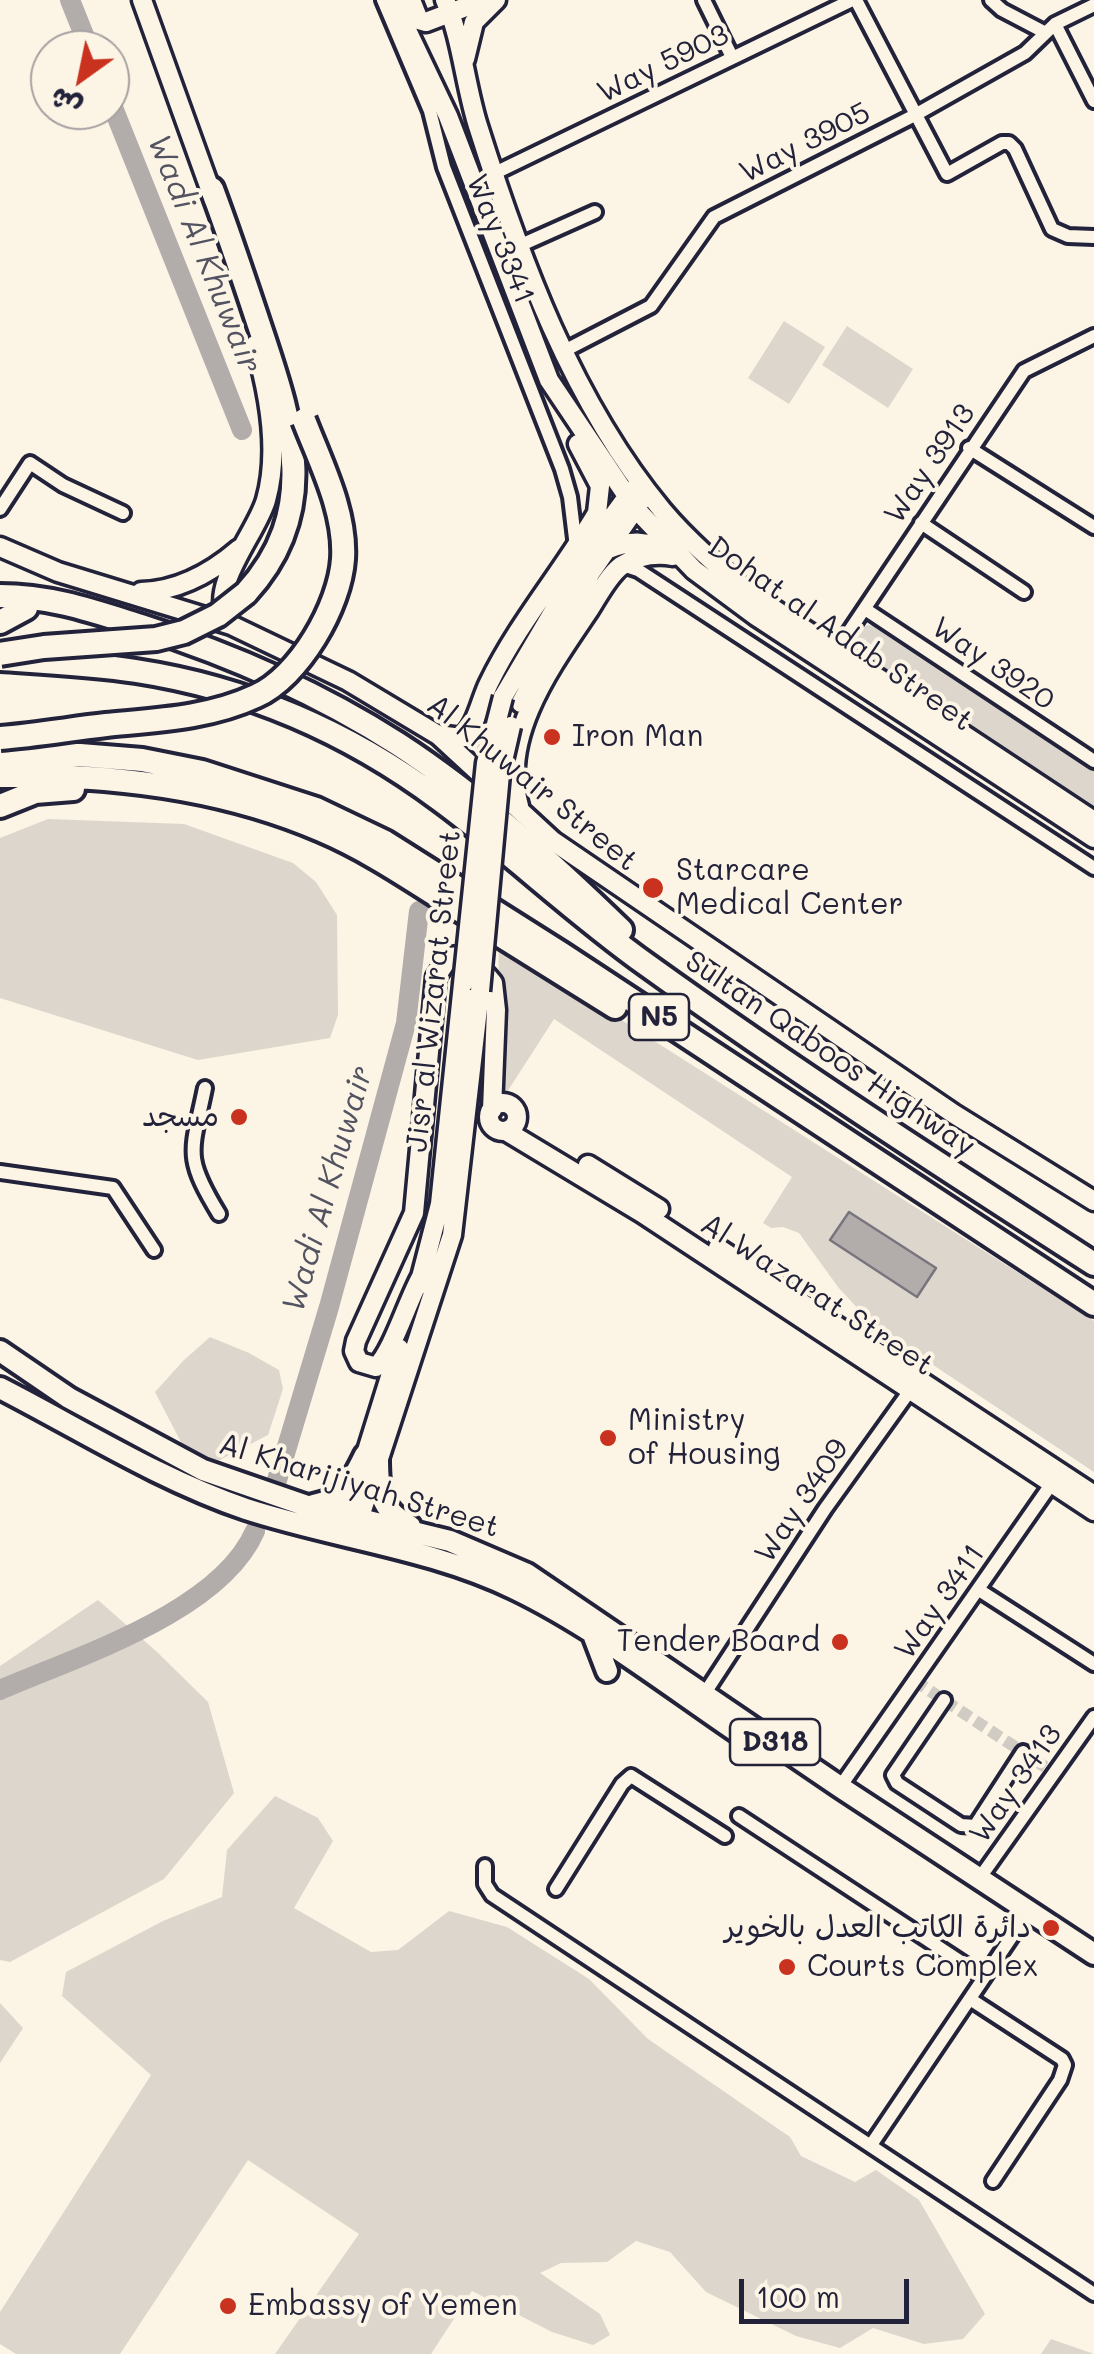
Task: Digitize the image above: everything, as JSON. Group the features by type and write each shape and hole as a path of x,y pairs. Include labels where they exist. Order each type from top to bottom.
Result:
{"highway":[{"path":"0,738 213,711 260,695 296,662 331,605 343,560 336,504 246,262 212,189"},
{"path":"0,656 44,646 156,639 184,632 218,615 258,581 279,546 294,492 284,399 212,189"},
{"path":"0,596 60,600 195,643 331,706 445,777 569,882 636,944 668,980"},
{"path":"0,612 26,608 89,610"},
{"path":"0,622 26,608"},
{"name":"Sultan Qaboos Highway","path":"0,656 136,670 209,686 276,707 336,734 439,799 625,950 778,1059 1094,1264"},
{"name":"Sultan Qaboos Highway","path":"0,754 111,758 202,772 316,809 384,842 1094,1304"},
{"path":"0,776 73,774 241,803 284,817 362,850 679,1045 752,1079"},
{"path":"0,806 35,792 65,789 171,789"}],"main road":[{"path":"142,0 212,189 219,228 261,365 270,418 272,464 267,499 225,584 223,609 231,625"},
{"name":"Dohat al Adab Street","path":"396,0 466,162 550,380 631,503 694,570 756,616 1094,838"},
{"path":"412,0 424,12 434,10 436,0"},
{"path":"412,0 419,20 434,21 448,7 484,0"},
{"path":"463,70 474,22 496,0"},
{"name":"Dohat al Adab Street","path":"448,7 478,128 564,351 593,408 645,486 712,561 751,594 1094,821"},
{"path":"468,760 470,731 479,704 504,656 597,513 601,498 600,486 562,416 550,380"},
{"name":"Jisr al Wizarat Street","path":"347,1538 452,1235 486,763 503,697 596,538 645,486"},
{"name":"Jisr al Wizarat Street","path":"372,1457 440,1204 500,774 543,656 631,503"},
{"path":"605,550 646,542 694,570"},
{"name":"Al Khuwair Street","path":"0,546 58,572 231,625 348,681 438,735 552,841 628,894 954,1114 1094,1201"},
{"path":"128,592 175,588 218,567 243,546"},
{"path":"479,704 487,723 498,731 514,734 566,644 616,570 665,555"},
{"path":"517,726 514,777 519,807"},
{"path":"438,735 462,738 470,731"},
{"path":"422,1275 407,1301 385,1359 376,1367 359,1362 354,1351 356,1341 414,1213 436,977 448,957 470,961 493,983 496,1010 492,1125 512,1125"},
{"name":"Al Wazarat Street","path":"512,1125 1094,1511"},
{"name":"Al Wazarat Street","path":"512,1125 621,1184 1094,1496"},
{"path":"0,1336 27,1371"},
{"name":"Al Kharijiyah Street","path":"0,1351 94,1411 247,1498 307,1506 450,1541 527,1574 625,1659 705,1693 979,1880"},
{"name":"Al Kharijiyah Street","path":"0,1388 158,1471 247,1498 319,1531 470,1570 518,1590 668,1685 934,1864 1094,1957"},
{"path":"82,1430 94,1411"},
{"path":"307,1506 332,1501 342,1494 372,1457"},
{"path":"372,1457 379,1495 390,1513 408,1525 450,1541"},
{"path":"668,1685 686,1692 705,1693 708,1704 726,1725"},
{"path":"795,1771 840,1788 874,1824"},
{"path":"934,1864 970,1880 979,1880 982,1888 1019,1915"},
{"name":"Al Kharijiyah Street","path":"1019,1915 1094,1970"},
{"path":"1067,1952 1094,1957"}],"street":[{"name":"Way 3341","path":"384,0 430,111 444,167 532,388 570,497 576,547"},
{"path":"704,0 732,57"},
{"path":"854,0 947,174 1002,143 1009,143 1052,229 1068,236 1094,238"},
{"name":"Way 5903","path":"495,173 854,0"},
{"path":"991,0 1002,10 1050,28 1094,101"},
{"name":"Way 3905","path":"564,351 652,306 714,217 916,115 1025,53 1050,28 1094,4"},
{"path":"444,167 466,162"},
{"path":"521,246 595,212"},
{"name":"Way 3913","path":"836,651 1024,372 1094,336"},
{"path":"970,448 1092,523"},
{"path":"0,509 30,463 63,485 123,513"},
{"path":"570,497 583,507 592,506 601,498"},
{"path":"920,523 1024,592"},
{"path":"653,580 650,572 665,555"},
{"path":"623,565 653,580 1094,868"},
{"name":"Way 3920","path":"864,609 1094,761"},
{"path":"205,1088 192,1154 198,1178 219,1214"},
{"path":"0,1172 112,1188 154,1250"},
{"path":"909,1389 920,1385 962,1408"},
{"name":"Way 3409","path":"705,1693 909,1389"},
{"path":"1052,1483 1066,1480 1094,1496"},
{"name":"Way 3411","path":"840,1788 1052,1483"},
{"path":"979,1590 1094,1664"},
{"path":"944,1700 893,1775 898,1784 960,1825 974,1826 1023,1752"},
{"name":"Way 3413","path":"979,1880 1094,1718"},
{"path":"556,1889 622,1784 631,1776 726,1836"},
{"path":"739,1816 984,1977"},
{"path":"485,1866 484,1884 492,1894 1094,2294"},
{"path":"871,2146 984,1977 1019,1915"},
{"path":"970,1998 1062,2059 1065,2065 1060,2080 993,2180"}],"shaded area":[{"path":"784,321 825,347 789,404 748,378"},
{"path":"847,326 913,369 888,408 822,365"},
{"path":"879,627 1094,770 1094,808 856,651 853,640 860,628"},
{"path":"48,819 184,824 293,863 316,882 337,915 338,1015 330,1038 198,1060 0,998 0,838"},
{"path":"499,942 1094,1321 1094,1472 873,1325 838,1287 799,1233 763,1223 792,1177 554,1019 507,1092 496,1095"},
{"path":"849,1212 936,1268 917,1297 830,1240"},
{"path":"210,1337 279,1370 283,1389 268,1435 210,1465 184,1448 155,1392"},
{"path":"98,1600 208,1702 234,1793 164,1879 10,1962 0,1960 0,1666"},
{"path":"275,1796 318,1818 333,1841 294,1908 371,1952 398,1950 449,1911 507,1927 589,1979 648,2039 790,2137 801,2156 855,2182 876,2170 919,2200 985,2314 963,2339 924,2344 873,2328 840,2348 796,2336 706,2292 670,2252 636,2241 607,2262 561,2263 540,2273 600,2314 610,2335 593,2345 552,2332 472,2291 431,2354 275,2354 359,2234 248,2160 120,2354 16,2354 0,2344 0,2312 151,2075 62,1996 66,1972 163,1921 222,1897 227,1850"},
{"path":"0,2003 23,2028 0,2063"},
{"path":"1051,2339 1094,2354 1041,2354"}],"waterway":[{"name":"Wadi Al Khuwair","path":"70,0 82,30"},
{"name":"Wadi Al Khuwair","path":"122,130 242,430"},
{"name":"Wadi Al Khuwair","path":"277,1480 329,1307 406,1023 419,911"},
{"name":"Wadi Al Khuwair","path":"0,1690 106,1646 180,1608 237,1560 255,1531"}],"tunnel":[{"path":"915,1681 1056,1774"}],"place":[{"name":"Iron Man","path":"552,737"},
{"name":"Starcare Medical Center","path":"653,888"},
{"name":"مسجد","path":"239,1117"},
{"name":"Ministry of Housing","path":"608,1438"},
{"name":"Tender Board","path":"840,1642"},
{"name":"دائرة الكاتب العدل بالخوير","path":"1051,1928"},
{"name":"Courts Complex","path":"787,1967"},
{"name":"Embassy of Yemen","path":"228,2306"}]}
